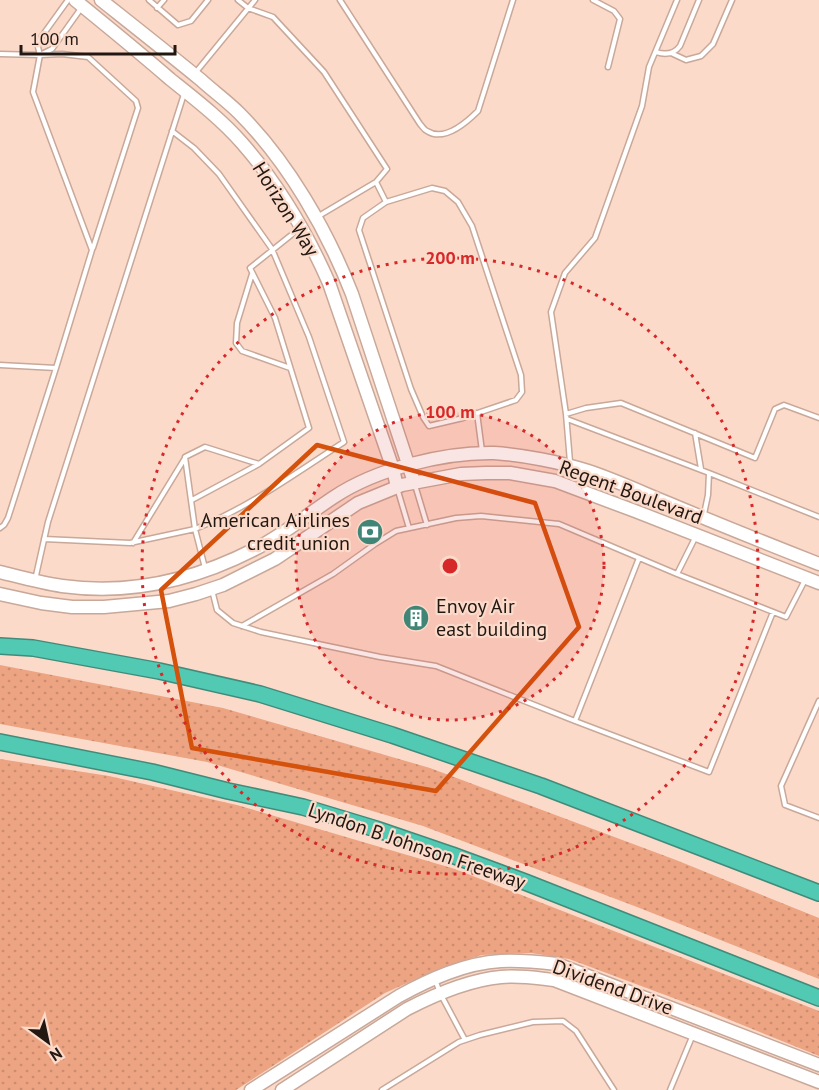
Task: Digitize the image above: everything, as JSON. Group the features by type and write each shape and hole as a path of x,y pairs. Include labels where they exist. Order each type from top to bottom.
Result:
{"highway":[{"path":"0,646 33,648 159,671 260,694 392,735 541,786 819,893"},
{"name":"Lyndon B Johnson Freeway","path":"3,743 152,772 303,807 376,829 525,882 819,998"}],"street":[{"name":"Horizon Way","path":"101,0 238,112 286,172 316,217 340,264 352,294 414,482"},
{"name":"Horizon Way","path":"81,2 212,113 241,141 279,191 317,255 329,283 393,469 397,487"},
{"path":"301,228 316,217"},
{"name":"Regent Boulevard","path":"0,572 62,586 124,588 175,580 206,571 256,549 351,487 393,469 444,458 494,453 534,458 599,475 819,564"},
{"name":"Regent Boulevard","path":"0,594 72,607 125,606 169,601 212,589 241,577 275,559 358,504 397,487 461,474 510,473 555,481 819,584"},
{"name":"Dividend Drive","path":"251,1090 399,996 434,978 499,961 557,964 819,1065"},
{"name":"Dividend Drive","path":"282,1090 407,1009 440,993 477,981 501,977 554,980 819,1082"},
{"path":"693,1034 699,1019"}],"lane":[{"path":"68,0 37,43 40,55 33,92 92,250"},
{"path":"149,0 178,25 191,21 208,0"},
{"path":"158,8 164,0"},
{"path":"238,0 248,8 273,17 324,72 387,169 376,182 316,217"},
{"path":"194,75 255,0"},
{"path":"340,0 420,124 427,131 436,134 452,130 477,111 513,0"},
{"path":"593,0 614,11 620,19 608,67"},
{"path":"570,467 566,417 551,312 565,273 596,238 642,106 649,67 677,0"},
{"path":"656,51 663,54 676,51 699,0"},
{"path":"671,53 686,60 701,56 713,44 732,0"},
{"path":"40,55 52,49 81,2"},
{"path":"0,54 62,54 88,57 136,101 138,108 8,518 0,528"},
{"path":"35,580 48,522 185,91"},
{"path":"44,539 133,543 195,529 218,520 344,442 309,337 272,249 219,174 194,148 172,131"},
{"path":"376,182 386,202"},
{"path":"432,188 445,191 459,202 472,226 521,375 522,392 516,400 463,418 429,426 423,417 411,389 359,230 363,218 386,202 432,188"},
{"path":"192,500 259,464 309,428 275,318 250,268 301,228"},
{"path":"252,273 237,323 236,343 242,351 290,368"},
{"path":"0,364 56,368"},
{"path":"566,417 586,408 621,403 755,458 775,409 784,405 819,418"},
{"path":"477,413 482,454"},
{"path":"566,417 819,517"},
{"path":"695,433 701,470"},
{"path":"133,543 185,457 205,447 259,464"},
{"path":"185,457 195,529 206,571"},
{"path":"703,518 708,495 709,473"},
{"path":"414,482 427,525"},
{"path":"397,487 409,528"},
{"path":"242,626 333,574 396,531 456,518 481,516 560,524 786,617 806,579"},
{"path":"677,574 697,535"},
{"path":"574,721 639,558"},
{"path":"212,589 217,610 233,623 261,632 380,657 436,666 708,772 773,612"},
{"path":"819,701 782,786 785,805 819,818"},
{"path":"434,978 465,1040"},
{"path":"382,1090 459,1042 532,1022 563,1022 576,1031 614,1090"},
{"path":"670,1090 693,1034"}],"highlighted area":[{"path":"317,445 535,503 579,627 436,791 192,748 161,590"}],"shaded area":[{"path":"0,665 223,708 430,768 676,860 819,918 819,979 423,826 207,762 0,724"},
{"path":"0,759 109,776 237,805 455,869 819,1011 819,1056 708,1011 569,959 531,953 482,955 443,967 385,993 236,1090 0,1090"}],"place":[{"name":"American Airlines credit union","path":"370,532"},
{"name":"Envoy Air east building","path":"416,618"}]}
